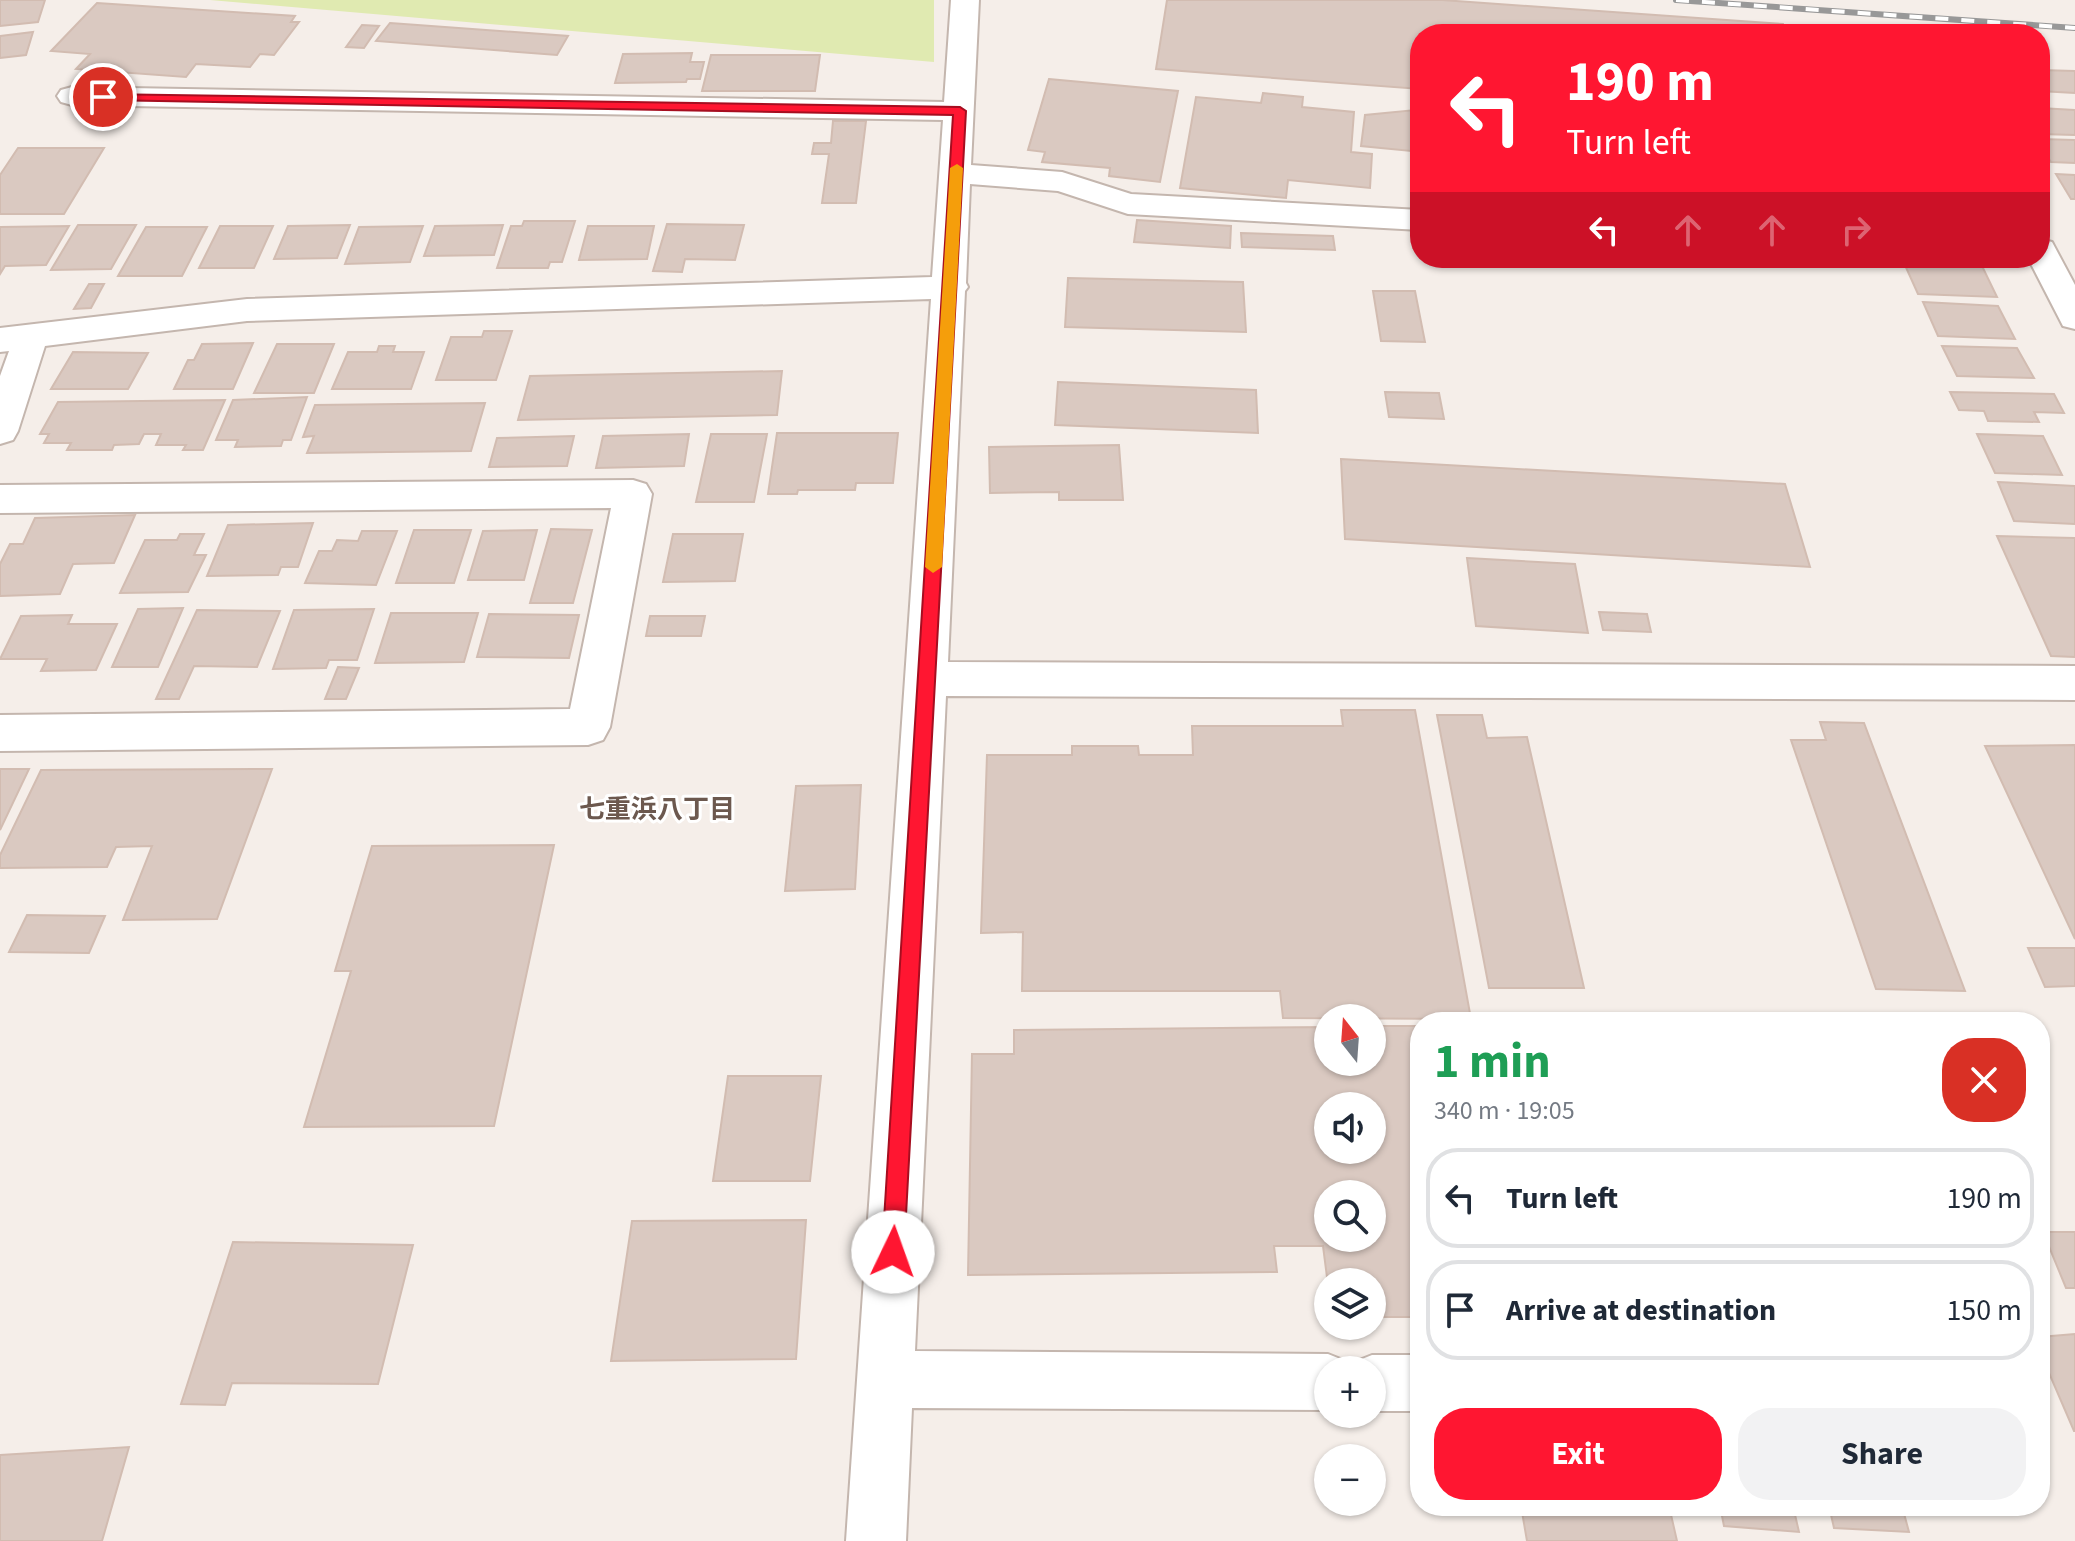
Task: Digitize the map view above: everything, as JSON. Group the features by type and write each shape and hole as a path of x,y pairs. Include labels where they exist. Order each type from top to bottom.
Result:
{"street":[{"path":"876,1541 951,287 965,0"},
{"path":"72,96 960,111"},
{"path":"956,173 1062,182 1128,204 1410,219"},
{"path":"2050,268 2075,318"},
{"path":"0,431 16,338 247,310 951,287"},
{"path":"0,499 633,494 588,727 0,733"},
{"path":"927,679 2075,683"},
{"path":"885,1379 1314,1382"},
{"path":"1386,1383 1410,1383"}],"green space":[{"path":"210,0 934,0 934,62"}],"building":[{"path":"0,0 45,0 38,22 0,26"},
{"path":"1167,0 1442,0 1783,24 1410,24 1410,88 1156,69"},
{"path":"97,3 295,16 291,22 299,22 274,55 260,54 250,67 196,64 186,77 76,69 90,54 51,51"},
{"path":"390,23 568,36 557,55 376,41"},
{"path":"362,25 379,26 364,48 346,47"},
{"path":"33,32 26,55 0,58 0,36"},
{"path":"692,53 690,62 704,62 700,79 615,83 623,54"},
{"path":"711,55 820,55 815,91 702,91"},
{"path":"2050,70 2075,71 2075,93 2050,92"},
{"path":"1049,79 1178,91 1160,182 1109,176 1110,168 1042,162 1045,152 1028,150"},
{"path":"1263,93 1303,97 1302,107 1354,112 1351,152 1372,154 1370,188 1288,180 1286,198 1180,188 1196,97 1261,103"},
{"path":"2050,109 2075,110 2075,135 2050,134"},
{"path":"1410,110 1410,151 1361,146 1365,115"},
{"path":"833,121 866,121 856,203 822,203 829,154 812,154 814,143 831,143"},
{"path":"2050,139 2075,140 2075,163 2051,162"},
{"path":"18,148 104,148 64,214 0,214 0,175"},
{"path":"2056,174 2075,175 2075,199 2071,199"},
{"path":"1137,220 1231,226 1230,248 1134,242"},
{"path":"524,221 575,221 562,262 550,262 548,268 497,268 511,226 522,226"},
{"path":"667,224 744,225 735,260 685,259 682,272 653,271"},
{"path":"78,225 136,225 111,269 51,270"},
{"path":"350,225 337,258 274,259 288,226"},
{"path":"503,225 494,255 424,256 435,226"},
{"path":"69,226 46,265 5,266 0,274 0,227"},
{"path":"220,226 273,226 254,268 199,268"},
{"path":"423,226 410,262 345,264 359,227"},
{"path":"588,226 654,226 647,259 579,260"},
{"path":"146,227 207,227 182,276 118,276"},
{"path":"1241,233 1333,236 1335,250 1242,247"},
{"path":"1906,268 1983,268 1997,297 1918,294"},
{"path":"1068,278 1243,282 1246,332 1065,327"},
{"path":"89,284 104,284 91,308 74,309"},
{"path":"1373,291 1415,291 1425,342 1381,341"},
{"path":"1923,302 1998,306 2015,339 1938,336"},
{"path":"484,331 512,331 496,380 436,380 451,337 482,337"},
{"path":"253,343 233,389 174,389 188,360 194,360 202,344"},
{"path":"277,344 334,344 314,393 254,393"},
{"path":"379,346 395,346 393,352 424,352 411,389 332,389 348,352 377,352"},
{"path":"1942,346 2017,348 2034,378 1957,376"},
{"path":"73,352 148,353 128,389 51,389"},
{"path":"782,371 777,415 518,420 530,376"},
{"path":"1058,382 1256,390 1258,433 1055,425"},
{"path":"1385,392 1439,393 1444,419 1389,417"},
{"path":"1950,392 2054,394 2064,413 2034,412 2039,422 1988,421 1984,411 1959,410"},
{"path":"307,397 291,440 283,440 281,446 235,447 238,440 216,440 233,400"},
{"path":"225,400 203,450 183,450 186,445 156,445 161,434 144,434 139,444 114,445 112,450 67,450 71,443 44,443 49,434 40,434 58,402"},
{"path":"485,403 471,451 307,453 314,436 303,437 315,405"},
{"path":"777,433 898,433 893,483 856,483 855,490 798,490 797,494 768,494"},
{"path":"689,434 684,466 596,468 603,436"},
{"path":"711,434 767,434 754,502 696,502"},
{"path":"1977,434 2043,436 2062,475 1995,473"},
{"path":"574,436 567,466 489,467 497,438"},
{"path":"1119,445 1123,500 1059,500 1059,492 990,493 989,447"},
{"path":"1341,459 1785,484 1810,567 1345,539"},
{"path":"1998,482 2075,486 2075,524 2014,521"},
{"path":"135,515 114,563 73,564 60,594 0,596 0,564 10,544 23,544 35,518"},
{"path":"313,523 298,567 281,567 278,575 207,576 228,525"},
{"path":"551,529 592,530 573,603 530,603"},
{"path":"414,530 471,530 454,583 396,583"},
{"path":"537,530 524,580 468,580 483,531"},
{"path":"362,531 397,531 376,585 305,583 319,551 332,551 337,540 358,541"},
{"path":"180,534 204,534 194,555 206,555 188,592 120,593 145,540 177,540"},
{"path":"673,534 743,534 735,581 663,582"},
{"path":"1997,536 2075,538 2075,657 2051,656"},
{"path":"1467,558 1575,564 1588,633 1476,626"},
{"path":"183,608 158,667 112,667 138,609"},
{"path":"374,609 357,660 329,660 326,668 273,669 294,610"},
{"path":"197,610 280,611 257,667 194,666 179,699 156,699"},
{"path":"1599,612 1647,614 1651,632 1603,630"},
{"path":"391,613 478,613 464,662 375,663"},
{"path":"489,614 579,615 569,658 477,657"},
{"path":"72,615 68,624 117,624 96,670 41,671 47,659 0,659 21,616"},
{"path":"650,616 705,616 701,636 646,636"},
{"path":"338,667 359,668 346,699 325,699"},
{"path":"1341,710 1415,710 1470,1012 1410,1012 1410,1019 1386,1019 1386,1004 1314,1004 1314,1018 1283,1018 1280,991 1022,991 1023,932 981,933 987,755 1072,755 1072,746 1138,746 1139,755 1193,755 1192,726 1343,726"},
{"path":"1437,715 1482,715 1487,738 1527,737 1584,988 1489,988"},
{"path":"1820,722 1864,723 1965,991 1876,989 1791,740 1826,740"},
{"path":"2075,745 2075,939 1985,746"},
{"path":"0,769 29,769 0,830"},
{"path":"272,769 217,919 123,920 152,846 116,847 107,867 0,868 0,855 41,770"},
{"path":"861,785 855,889 785,891 796,786"},
{"path":"554,845 494,1126 304,1127 351,971 335,971 372,846"},
{"path":"27,915 105,916 89,953 9,952"},
{"path":"2028,948 2075,948 2075,986 2045,987"},
{"path":"1386,1026 1410,1026 1410,1317 1386,1317 1386,1268 1326,1268 1324,1252 1386,1252 1386,1180 1314,1180 1314,1246 1274,1246 1277,1272 968,1275 972,1054 1014,1054 1014,1030 1314,1027 1314,1076 1386,1076"},
{"path":"728,1076 821,1076 810,1181 713,1181"},
{"path":"806,1220 796,1359 611,1361 632,1221"},
{"path":"2050,1232 2075,1232 2075,1288 2066,1288 2050,1249"},
{"path":"233,1242 413,1245 378,1384 232,1383 225,1405 181,1404"},
{"path":"2075,1334 2075,1431 2050,1375 2050,1336"},
{"path":"129,1447 102,1541 0,1541 0,1455"},
{"path":"1523,1516 1671,1516 1677,1541 1527,1541"},
{"path":"1722,1516 1795,1516 1799,1532 1724,1526"},
{"path":"1831,1516 1905,1516 1909,1532 1834,1528"}],"railway":[{"path":"1676,0 2018,24"},
{"path":"2050,26 2075,28"}],"slow traffic":[{"path":"933,567 957,168"}],"district":[{"name":"七重浜八丁目","path":"657,809"}],"route":[{"path":"103,97 960,111 893,1252"}]}
